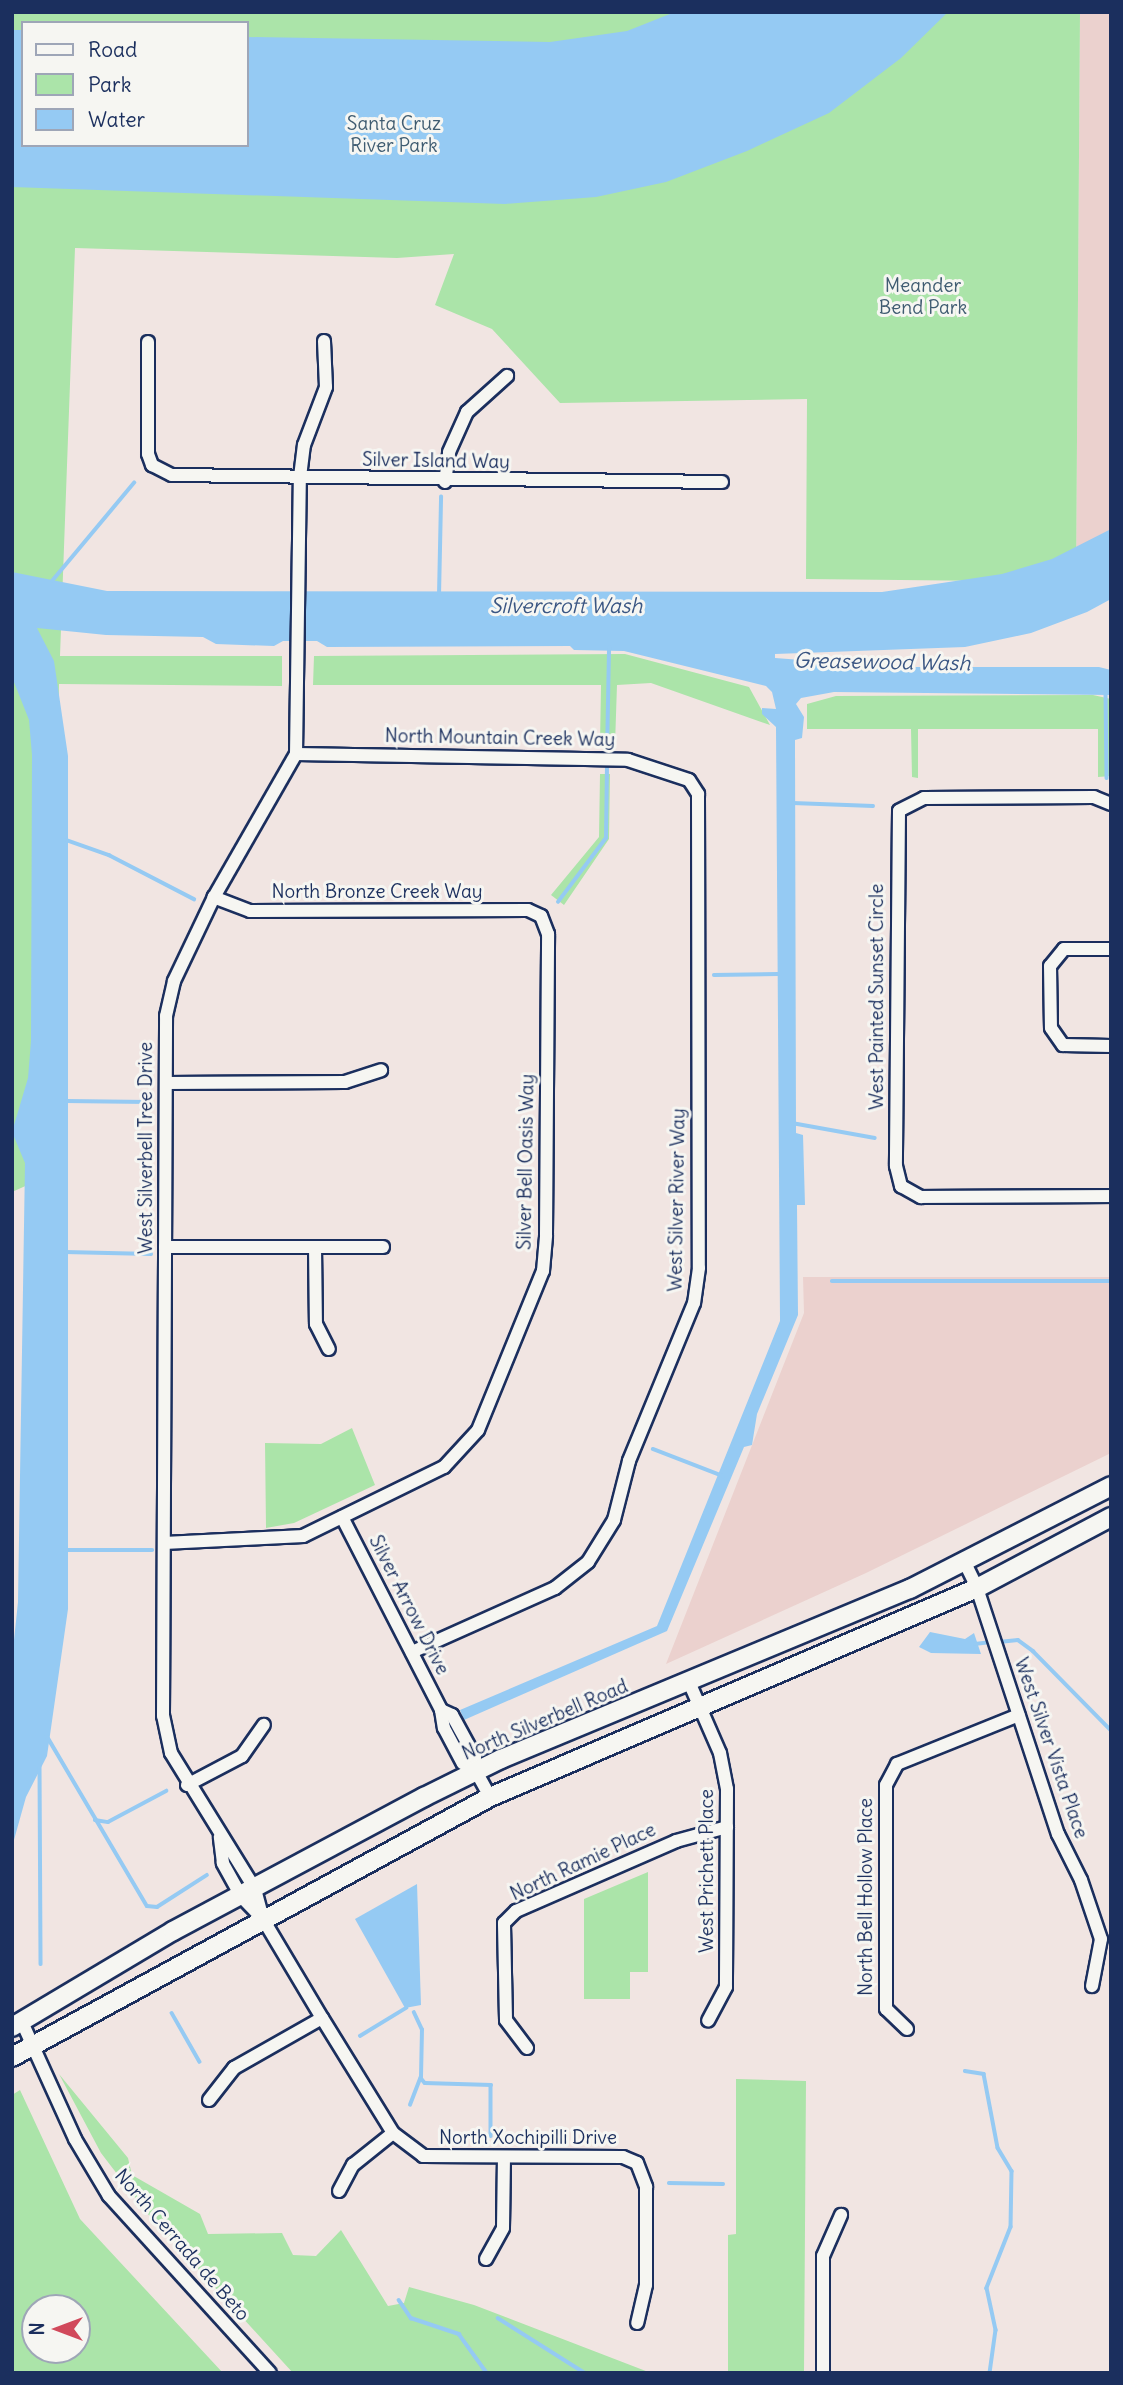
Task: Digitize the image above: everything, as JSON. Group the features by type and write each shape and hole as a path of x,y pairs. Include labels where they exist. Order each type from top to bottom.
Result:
{"main road":[{"name":"North Silverbell Road","path":"17,2024 248,1892 474,1769 689,1682 965,1563 1111,1486"},
{"path":"12,2057 127,1999 263,1919 490,1797 977,1588 1111,1517"}],"street":[{"name":"West Silverbell Tree Drive","path":"248,1892 232,1848 219,1838 171,1753 163,1716 166,1016 174,981 214,897 296,754 300,643 300,477 304,445 326,387 324,341"},
{"name":"Silver Island Way","path":"148,342 148,441 152,468 172,475 445,482 722,482"},
{"path":"445,482 449,452 462,420 507,376"},
{"name":"North Mountain Creek Way","path":"296,754 628,760 675,773 698,785"},
{"name":"West Silver River Way","path":"412,1652 555,1588 588,1562 614,1520 629,1461 694,1303 699,1268 698,785"},
{"name":"West Painted Sunset Circle","path":"1111,804 1094,797 924,798 898,804 896,1166 899,1192 921,1197 1111,1196"},
{"name":"North Bronze Creek Way","path":"214,897 250,911 545,912"},
{"name":"Silver Bell Oasis Way","path":"165,1544 266,1541 303,1535 444,1467 478,1430 543,1271 548,934 545,912"},
{"path":"1111,949 1064,949 1050,966 1051,1028 1063,1045 1111,1046"},
{"path":"166,1083 345,1082 381,1070"},
{"path":"165,1247 383,1247"},
{"path":"315,1247 316,1324 329,1349"},
{"name":"Silver Arrow Drive","path":"342,1517 441,1710 452,1715 475,1757 474,1769 490,1797"},
{"name":"West Silver Vista Place","path":"965,1563 977,1588 1058,1834 1081,1880 1101,1939 1092,1986"},
{"name":"West Prichett Place","path":"689,1682 720,1753 727,1789 726,1987 708,2021"},
{"name":"North Bell Hollow Place","path":"908,2029 886,2009 886,1785 897,1764 1019,1715"},
{"path":"187,1785 242,1756 264,1725"},
{"name":"North Ramie Place","path":"527,2048 506,2020 505,1923 516,1911 676,1841 727,1827"},
{"path":"248,1892 263,1919"},
{"name":"North Xochipilli Drive","path":"263,1919 393,2133 423,2156 623,2157 637,2164 646,2188 646,2285 637,2323"},
{"path":"209,2100 234,2068 322,2018"},
{"name":"North Cerrada de Beto","path":"17,2024 33,2047 75,2140 109,2196 270,2373"},
{"path":"339,2191 352,2165 393,2133"},
{"path":"486,2259 503,2228 505,2157"},
{"path":"823,2373 823,2256 841,2215"}],"shaded area":[{"path":"1080,12 1111,12 1111,580 1076,582"},
{"path":"803,1277 1111,1277 1111,1453 866,1573 666,1664 804,1313"}],"green space":[{"path":"12,12 1080,12 1076,582 806,579 807,399 560,403 492,329 435,305 454,254 397,258 75,248 60,656 282,656 282,686 59,684 50,1175 12,1192"},
{"path":"625,654 749,687 770,725 651,683 617,685 615,745 600,744 601,685 313,685 314,656"},
{"path":"1093,695 1111,699 1111,776 1098,777 1098,729 918,729 918,778 912,777 911,729 807,729 807,704 836,696"},
{"path":"600,774 610,774 609,839 564,905 551,895 599,837"},
{"path":"352,1428 375,1485 294,1523 266,1528 265,1443 321,1444"},
{"path":"648,1872 648,1972 630,1972 630,1999 584,1999 584,1899"},
{"path":"59,2074 128,2158 132,2175 200,2214 208,2234 282,2233 293,2255 316,2256 341,2230 388,2306 404,2303 409,2287 474,2305 651,2373 293,2373 147,2213 101,2153"},
{"path":"736,2079 806,2081 804,2373 728,2373 728,2235 736,2234"},
{"path":"20,2090 80,2219 223,2373 12,2373 12,2095"}],"water":[{"path":"675,12 948,12 901,58 829,113 747,151 666,182 596,197 505,204 12,187 12,30 21,30 21,147 248,147 248,37 550,42 627,31"},
{"name":"Silvercroft Wash","path":"1111,529 1111,599 1087,612 1031,633 965,647 775,654 775,658 895,667 1099,667 1111,670 1111,695 834,692 801,698 796,704 804,717 802,738 795,740 796,1133 803,1135 805,1205 797,1205 798,1315 757,1414 752,1445 744,1447 667,1631 464,1720 460,1710 657,1626 780,1321 776,727 762,714 762,708 776,709 772,692 766,686 624,651 574,650 570,646 327,647 317,641 283,641 274,646 216,644 203,637 106,635 37,628 54,661 68,756 68,1609 47,1756 26,1797 12,1847 12,1659 18,1602 25,1163 12,1132 28,1078 31,1041 32,755 29,720 12,677 12,572 107,591 882,592 1002,574 1052,559"},
{"path":"930,1632 965,1639 974,1633 981,1654 931,1653 919,1647"},
{"path":"417,1884 421,2005 405,2008 355,1919"}],"waterway":[{"path":"52,581 134,483"},
{"path":"439,596 441,497"},
{"path":"607,755 609,648"},
{"path":"1106,693 1107,778"},
{"path":"558,902 606,838 607,763"},
{"path":"793,803 873,806"},
{"path":"66,840 109,855 194,899"},
{"path":"714,975 778,974"},
{"path":"66,1101 148,1102"},
{"path":"792,1123 875,1138"},
{"path":"65,1252 151,1254"},
{"path":"832,1281 1111,1281"},
{"path":"653,1449 723,1476"},
{"path":"64,1550 152,1550"},
{"path":"999,1642 1018,1640 1033,1651 1111,1730"},
{"path":"975,1644 992,1642"},
{"path":"47,1736 147,1906 157,1907 207,1875"},
{"path":"40,1766 41,1964"},
{"path":"95,1820 108,1822 166,1791"},
{"path":"360,2036 406,2008"},
{"path":"172,2013 200,2062"},
{"path":"410,2105 421,2077 422,2030 414,2013"},
{"path":"965,2071 984,2074 998,2148 1012,2171 1011,2227 987,2288 996,2330 990,2373"},
{"path":"421,2078 425,2083 491,2085 491,2136"},
{"path":"669,2183 723,2184"},
{"path":"399,2300 411,2318 459,2334 487,2373"},
{"path":"498,2318 585,2373"}],"park label":[{"name":"Santa Cruz River Park","path":"394,135"},
{"name":"Meander Bend Park","path":"923,297"}],"water label":[{"name":"Greasewood Wash","path":"882,662"}]}
